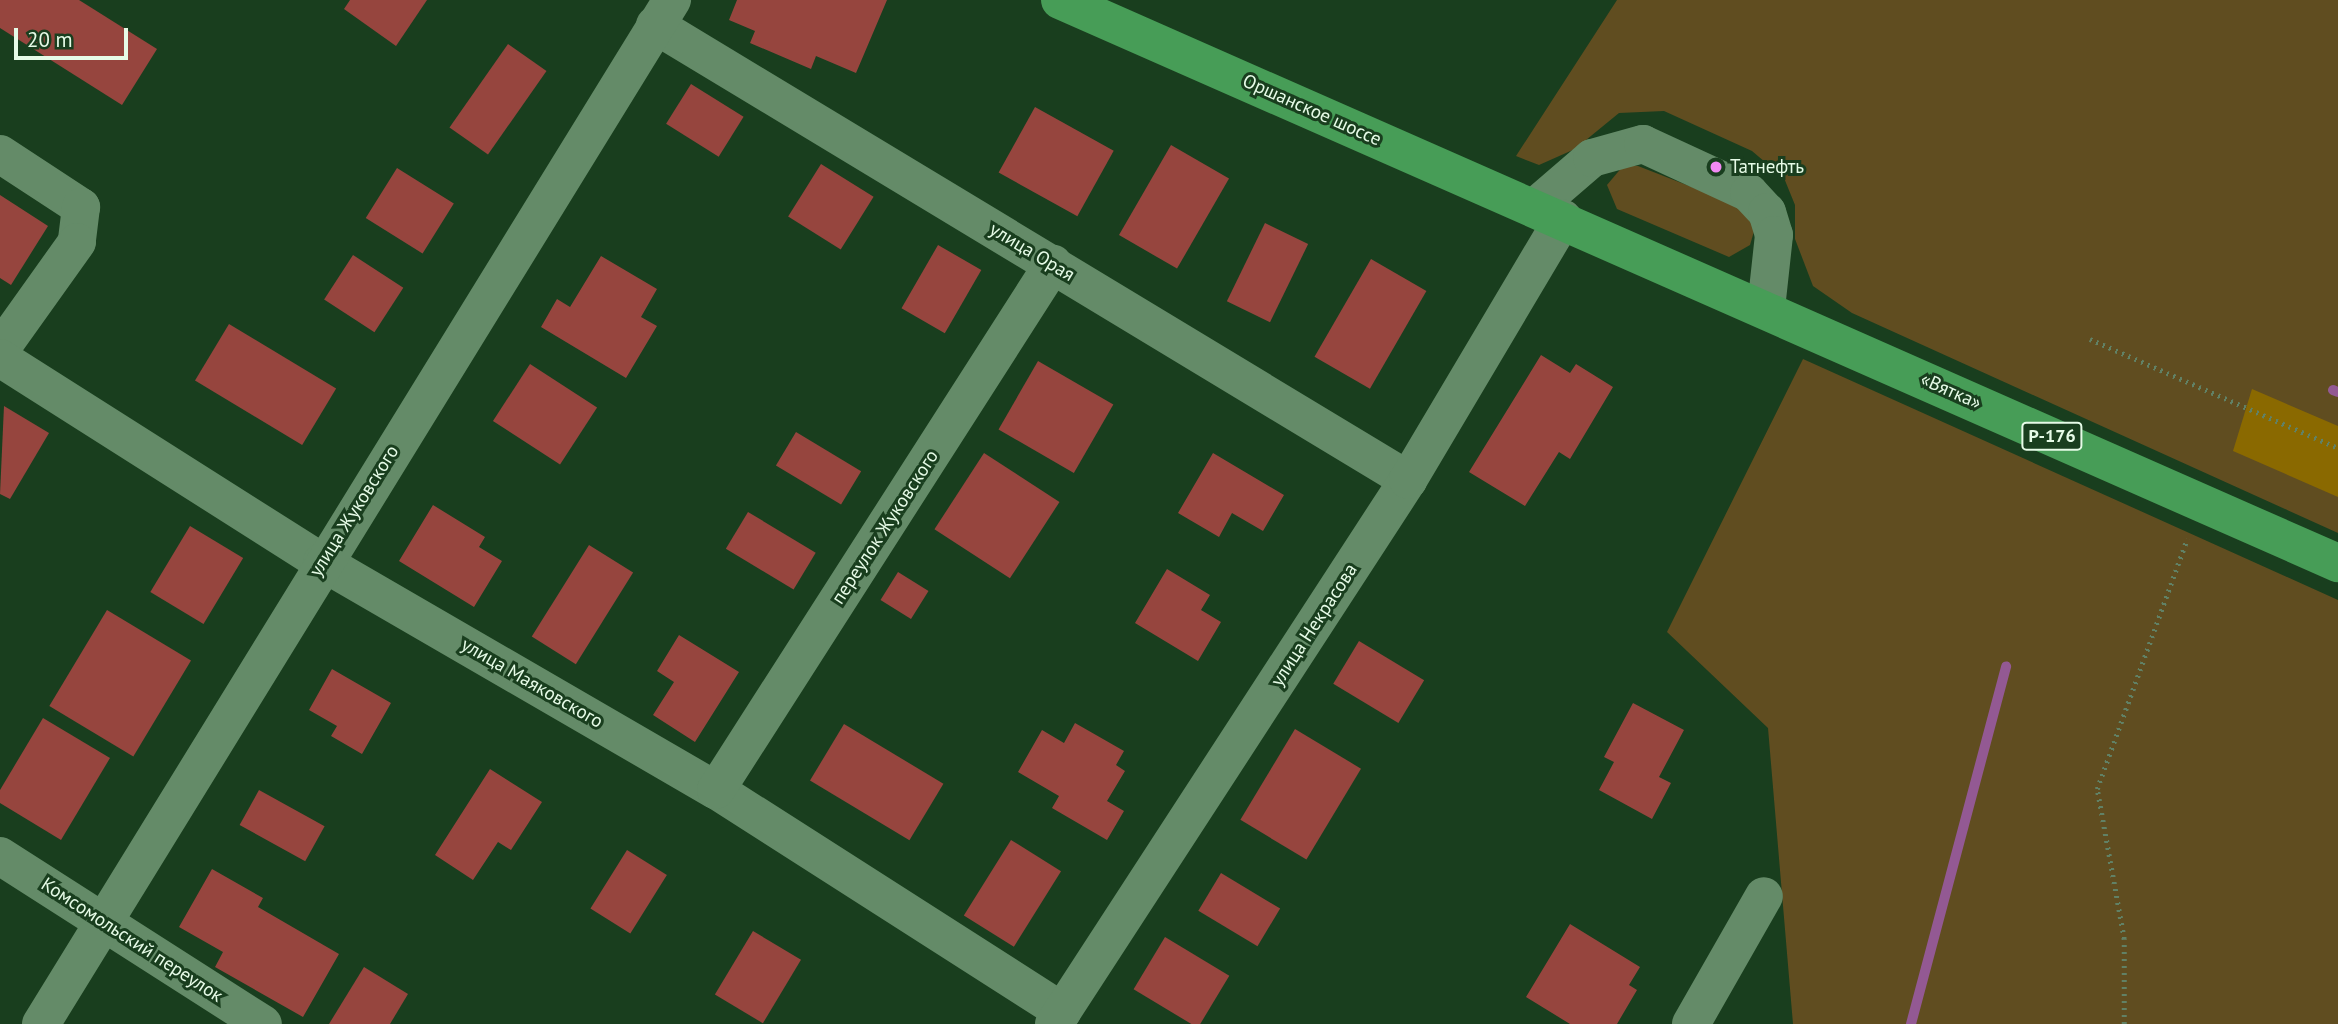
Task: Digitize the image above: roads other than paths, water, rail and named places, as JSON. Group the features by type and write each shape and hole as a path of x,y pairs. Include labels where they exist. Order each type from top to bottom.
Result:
{"main road":[{"name":"Оршанское шоссе","path":"1060,0 1549,213"},
{"name":"«Вятка»","path":"1549,213 2338,562"}],"street":[{"name":"улица Орая","path":"664,13 1053,264 1408,480"},
{"name":"улица Жуковского","path":"41,1024 322,562 664,13"},
{"name":"улица Некрасова","path":"1058,1018 1408,480 1549,213 1592,158 1643,144 1749,193 1767,212 1774,235 1766,309"},
{"path":"0,154 81,207 76,242 0,351"},
{"name":"переулок Жуковского","path":"716,790 1053,264"},
{"name":"улица Маяковского","path":"0,358 322,562 716,790 1058,1018"},
{"name":"Комсомольский переулок","path":"0,856 263,1024"},
{"path":"1691,1024 1764,897"}],"waterway":[{"path":"2333,390 2338,392"},
{"path":"1911,1024 2006,666"}],"place":[{"name":"Татнефть","path":"1716,167"}]}
